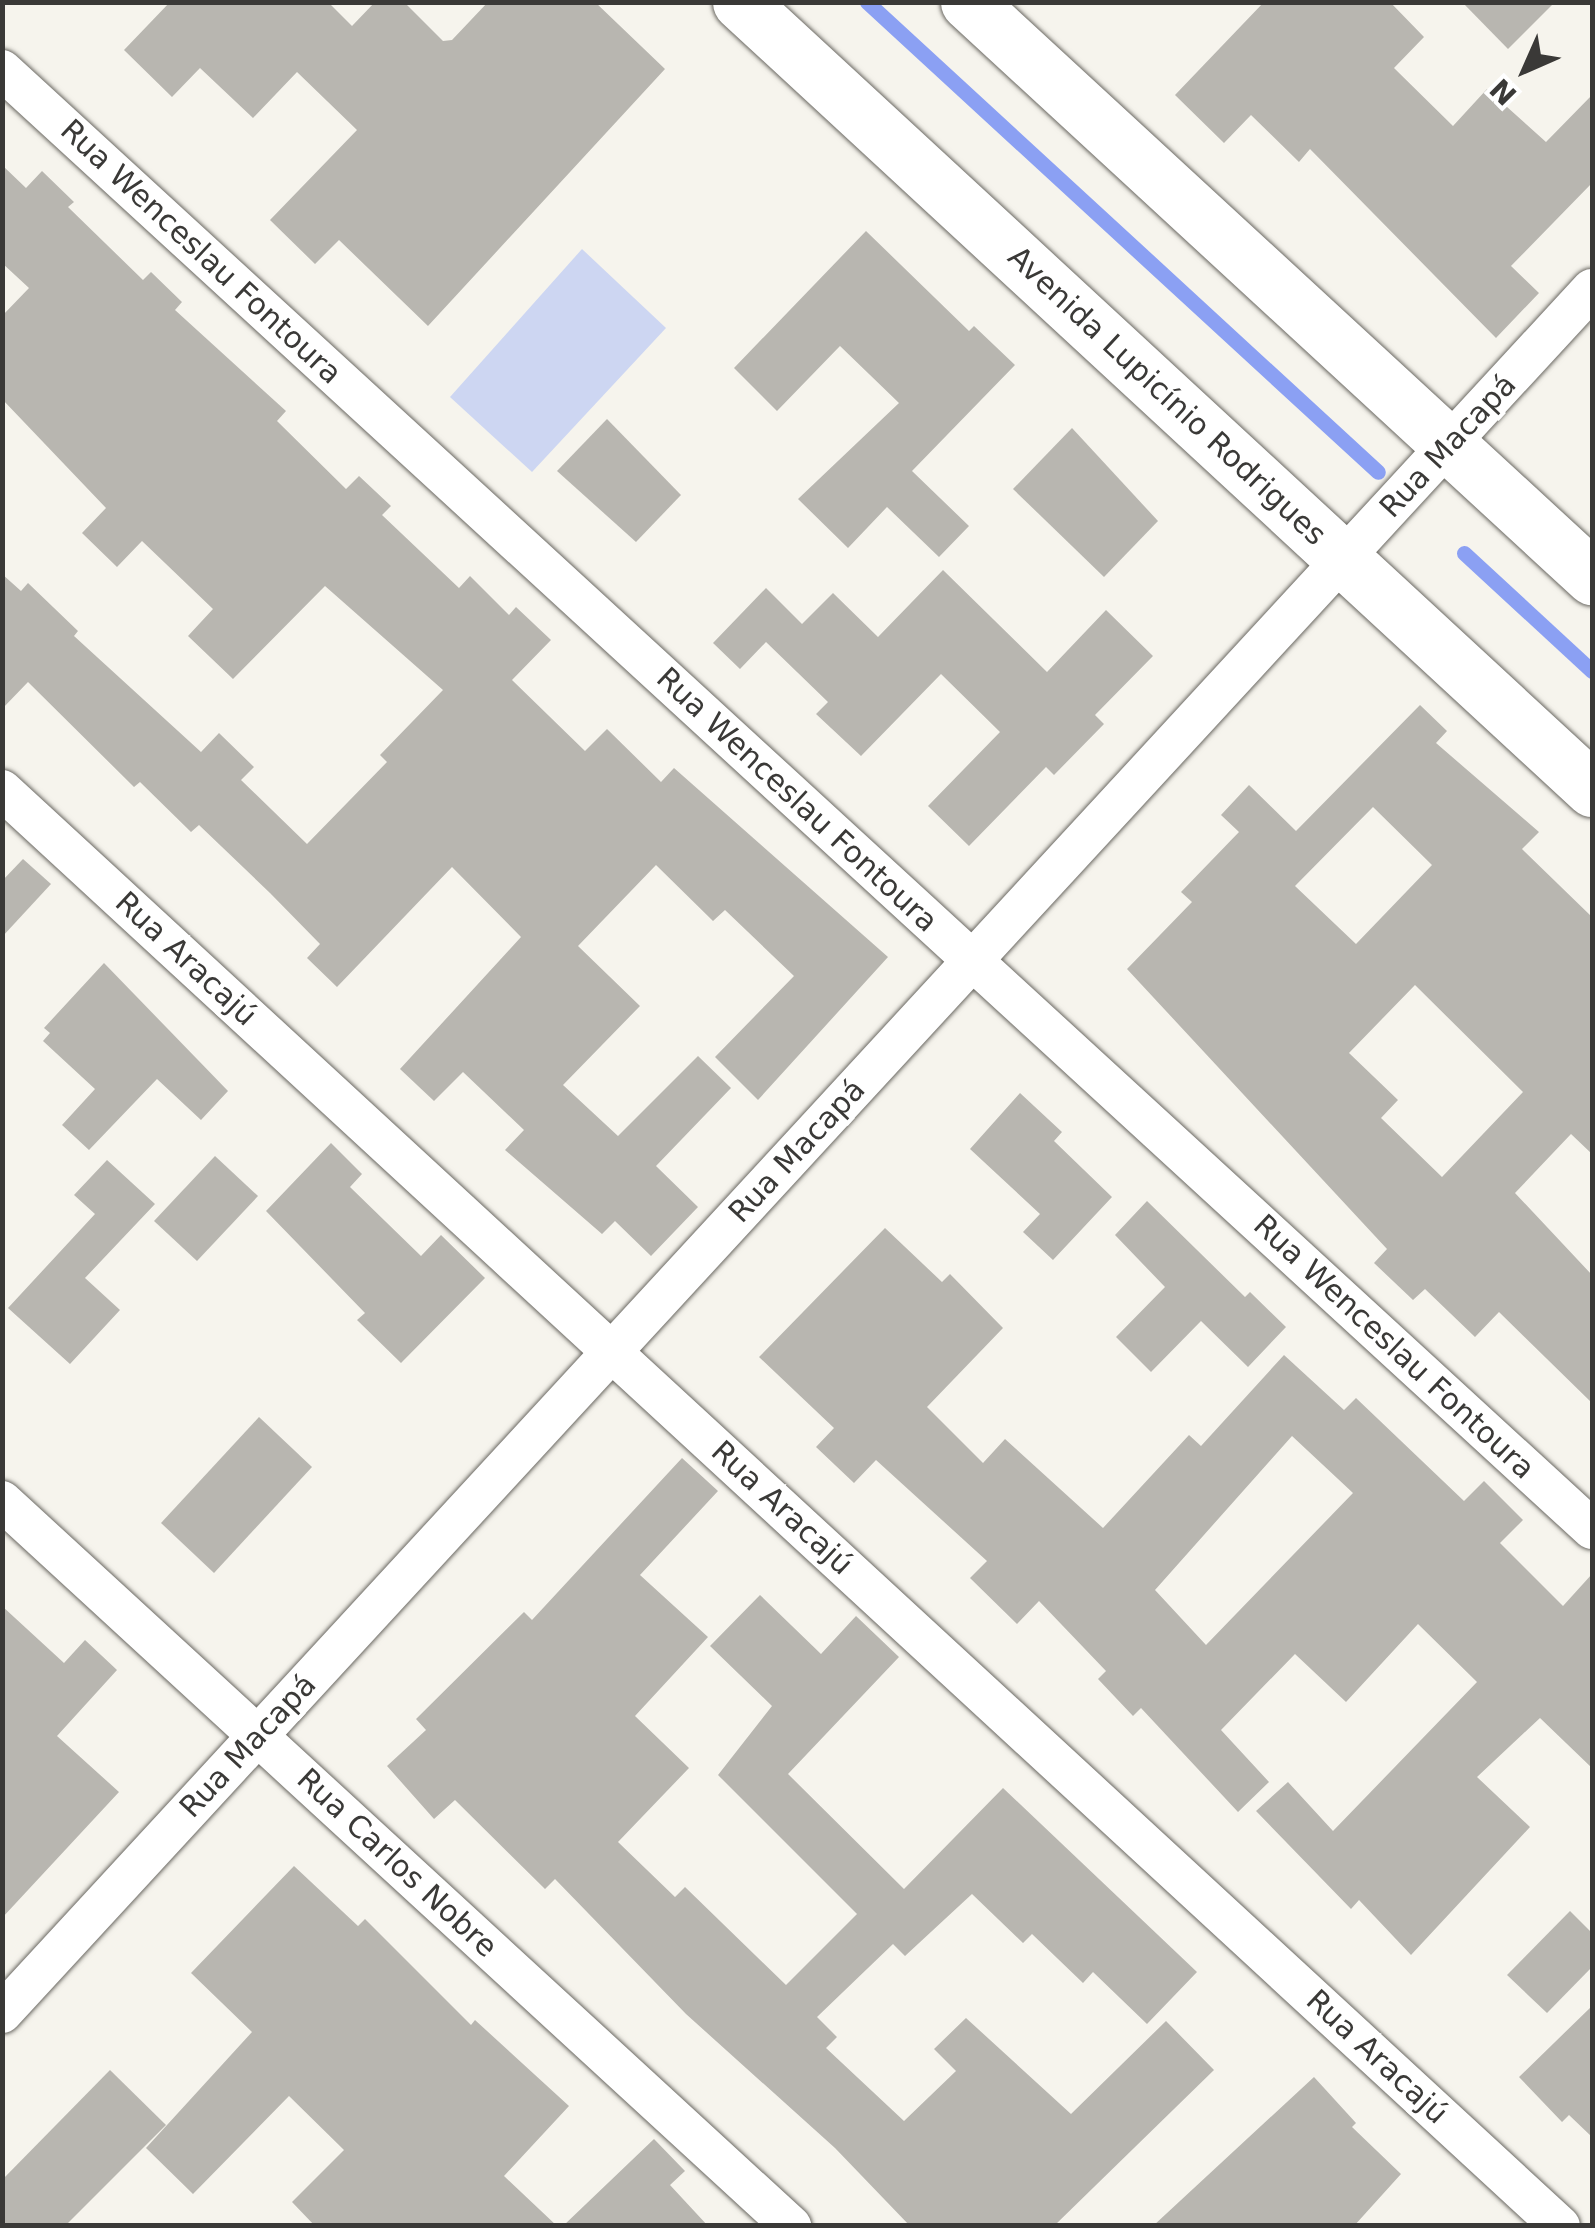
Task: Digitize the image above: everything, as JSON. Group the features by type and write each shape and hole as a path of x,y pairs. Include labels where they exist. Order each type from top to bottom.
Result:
{"street":[{"name":"Avenida Lupicínio Rodrigues","path":"740,2 1592,789"},
{"path":"968,2 1592,577"},
{"name":"Rua Wenceslau Fontoura","path":"2,70 1592,1529"},
{"name":"Rua Macapá","path":"2,2013 1592,290"},
{"name":"Rua Aracajú","path":"2,790 1560,2226"},
{"name":"Rua Carlos Nobre","path":"2,1501 791,2226"}],"shaded area":[{"path":"582,249 666,328 532,472 450,397"}],"building":[{"path":"170,2 328,2 352,26 375,2 404,2 443,41 452,40 488,2 595,2 665,69 428,326 339,240 315,264 270,220 357,130 297,72 253,118 200,68 172,97 124,50"},
{"path":"1264,2 1390,2 1424,37 1394,68 1453,126 1487,89 1546,142 1592,95 1592,183 1511,266 1539,293 1496,338 1310,149 1299,162 1251,115 1224,143 1175,95"},
{"path":"1462,2 1555,2 1508,49"},
{"path":"2,165 26,188 42,171 74,202 68,207 143,280 151,272 182,302 175,310 286,411 277,421 346,489 359,476 391,506 382,515 459,588 470,576 509,615 516,607 551,640 512,680 585,751 607,729 661,782 674,768 888,957 758,1100 715,1057 794,976 725,910 713,921 656,865 578,946 640,1006 563,1085 618,1136 698,1056 731,1088 656,1166 698,1207 651,1256 615,1221 602,1234 505,1150 524,1130 463,1072 434,1101 400,1069 521,937 452,867 337,987 307,958 320,944 270,893 199,825 191,832 140,782 134,787 28,682 2,709 2,574 21,591 28,583 78,631 74,636 201,752 219,733 254,767 241,780 307,844 387,762 380,755 443,690 325,586 233,679 188,636 213,609 142,541 117,567 82,533 106,508 2,399 2,316 29,288 2,263"},
{"path":"866,231 969,331 974,326 1015,365 912,471 969,526 939,557 887,507 848,548 798,499 899,403 840,346 777,411 734,368"},
{"path":"607,419 681,495 636,542 557,471"},
{"path":"1072,428 1158,521 1104,577 1013,489"},
{"path":"943,570 1047,672 1106,610 1153,656 1095,715 1104,724 1054,775 1046,767 969,846 928,806 1000,732 941,674 861,756 816,714 828,702 766,642 740,669 713,643 766,588 802,624 833,593 878,637"},
{"path":"1420,705 1447,731 1436,743 1539,832 1522,849 1592,917 1592,1154 1571,1134 1515,1193 1592,1275 1592,1403 1499,1312 1475,1337 1425,1289 1413,1300 1374,1263 1387,1249 1127,969 1192,902 1181,892 1239,832 1221,815 1249,785 1296,831","holes":["1373,807 1432,865 1356,944 1295,886","1415,985 1523,1092 1442,1177 1381,1118 1398,1100 1349,1053"]},
{"path":"23,859 51,884 2,937 2,881"},
{"path":"104,963 228,1091 201,1120 157,1079 89,1150 62,1125 95,1089 43,1041 50,1033 44,1028"},
{"path":"1020,1093 1062,1132 1054,1141 1112,1197 1053,1260 1023,1232 1040,1214 970,1149"},
{"path":"331,1143 362,1174 350,1187 421,1256 441,1235 485,1278 401,1363 357,1320 365,1313 266,1211"},
{"path":"215,1156 258,1196 197,1261 154,1221"},
{"path":"107,1160 155,1204 85,1278 120,1310 70,1364 8,1308 95,1214 74,1195"},
{"path":"1147,1201 1245,1297 1250,1292 1286,1327 1248,1367 1201,1321 1151,1372 1116,1337 1165,1287 1115,1235"},
{"path":"885,1228 942,1282 950,1274 1003,1328 927,1407 983,1463 1005,1439 1103,1528 1189,1435 1201,1446 1284,1355 1344,1410 1356,1398 1464,1501 1484,1481 1523,1520 1500,1543 1563,1606 1592,1574 1592,1768 1540,1718 1477,1777 1530,1827 1411,1955 1359,1900 1351,1909 1256,1811 1288,1782 1333,1831 1477,1682 1418,1624 1346,1702 1295,1654 1221,1730 1269,1782 1238,1812 1141,1708 1133,1716 1098,1679 1106,1671 1039,1601 1017,1624 970,1578 987,1561 876,1460 854,1483 816,1447 834,1428 759,1357","holes":["1292,1436 1353,1493 1206,1645 1155,1590"]},
{"path":"259,1417 312,1467 214,1573 161,1523"},
{"path":"682,1458 718,1491 640,1575 708,1637 635,1716 689,1768 618,1842 675,1897 685,1887 786,1985 857,1914 718,1775 772,1706 710,1646 760,1595 821,1654 856,1616 899,1657 788,1774 904,1889 1003,1788 1197,1972 1147,2024 1093,1972 1083,1983 1032,1934 1023,1943 972,1894 905,1956 893,1944 817,2017 837,2037 826,2048 904,2121 956,2071 934,2049 966,2018 1071,2114 1166,2021 1214,2070 1054,2226 910,2226 835,2148 686,2014 555,1879 545,1889 455,1800 434,1819 387,1766 426,1730 416,1719 524,1612 532,1620"},
{"path":"2,1606 64,1663 85,1640 117,1670 57,1736 119,1792 2,1918"},
{"path":"294,1866 358,1926 365,1919 471,2025 475,2020 569,2106 504,2176 557,2226 315,2226 292,2202 344,2150 289,2096 193,2194 146,2148 252,2032 191,1973"},
{"path":"1570,1911 1592,1933 1592,1967 1547,2013 1507,1975"},
{"path":"1592,2006 1592,2137 1569,2115 1562,2122 1519,2077"},
{"path":"110,2070 166,2125 65,2226 2,2226 2,2180"},
{"path":"1314,2077 1356,2123 1352,2127 1401,2174 1354,2226 1153,2226"},
{"path":"654,2139 685,2171 670,2185 708,2226 563,2226"}],"waterway":[{"path":"867,2 1378,472"},
{"path":"1464,553 1592,671"}]}
